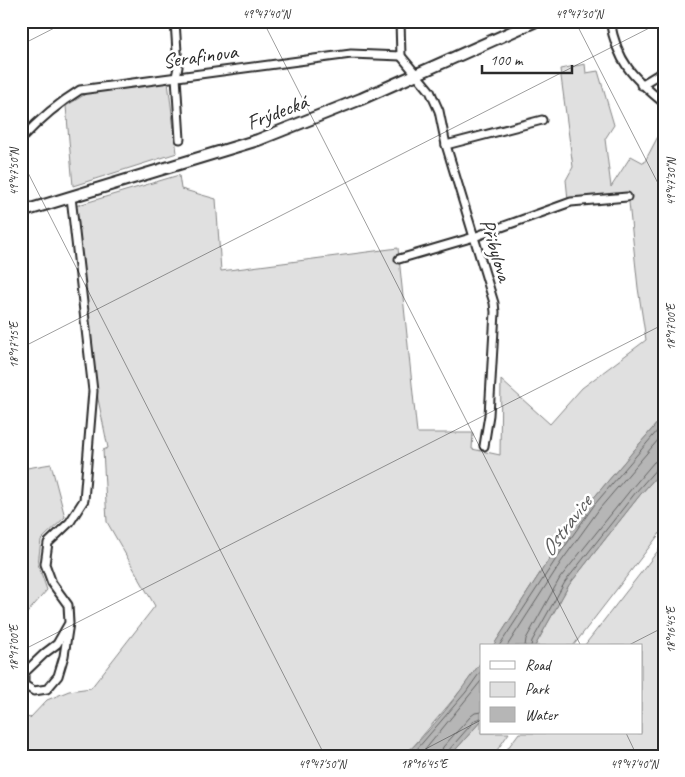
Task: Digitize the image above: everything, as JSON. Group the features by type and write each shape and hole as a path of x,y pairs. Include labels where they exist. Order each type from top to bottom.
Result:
{"main road":[{"name":"Frýdecká","path":"21,212 258,140 307,122 536,21"}],"street":[{"path":"175,21 180,140"},
{"path":"400,21 401,56"},
{"path":"610,21 614,42 628,70 641,85 664,103"},
{"name":"Serafinova","path":"21,139 39,120 80,90 352,54 401,56"},
{"name":"Přibylova","path":"401,56 436,101 446,145 495,312 489,415 484,446"},
{"path":"641,85 664,71"},
{"path":"446,145 542,120"},
{"path":"69,623 57,644 24,673 24,685 34,691 47,689 58,676 64,656 69,623 68,605 52,583 45,564 48,543 70,522 84,500 93,391 71,197"},
{"path":"399,259 474,237 571,202 627,197"}],"green space":[{"path":"585,64 586,73 598,71 614,125 605,139 611,187 631,156 644,163 664,125 664,415 591,501 551,556 494,644 480,644 480,663 462,689 413,747 403,756 21,756 21,715 30,718 47,700 69,691 91,688 155,606 107,522 103,450 108,448 98,399 75,206 179,175 181,189 216,199 221,271 398,248 417,433 473,433 472,449 500,455 501,380 550,424 582,388 646,340 638,288 628,193 568,200 566,180 573,167 560,69"},
{"path":"168,82 177,153 73,186 66,106 89,92"},
{"path":"51,464 65,517 41,540 38,564 47,590 21,620 21,469"},
{"path":"664,468 664,528 575,644 536,644 569,585 640,495"},
{"path":"664,543 664,756 502,756 518,734 642,734 642,644 586,644"},
{"path":"480,722 480,734 508,734 493,756 450,756"}],"water":[{"path":"664,415 664,468 640,495 569,585 536,644 494,644 551,556 591,501"},
{"path":"480,663 480,722 450,756 403,756 435,723"}],"water label":[{"name":"Ostravice","path":"566,526"}]}
